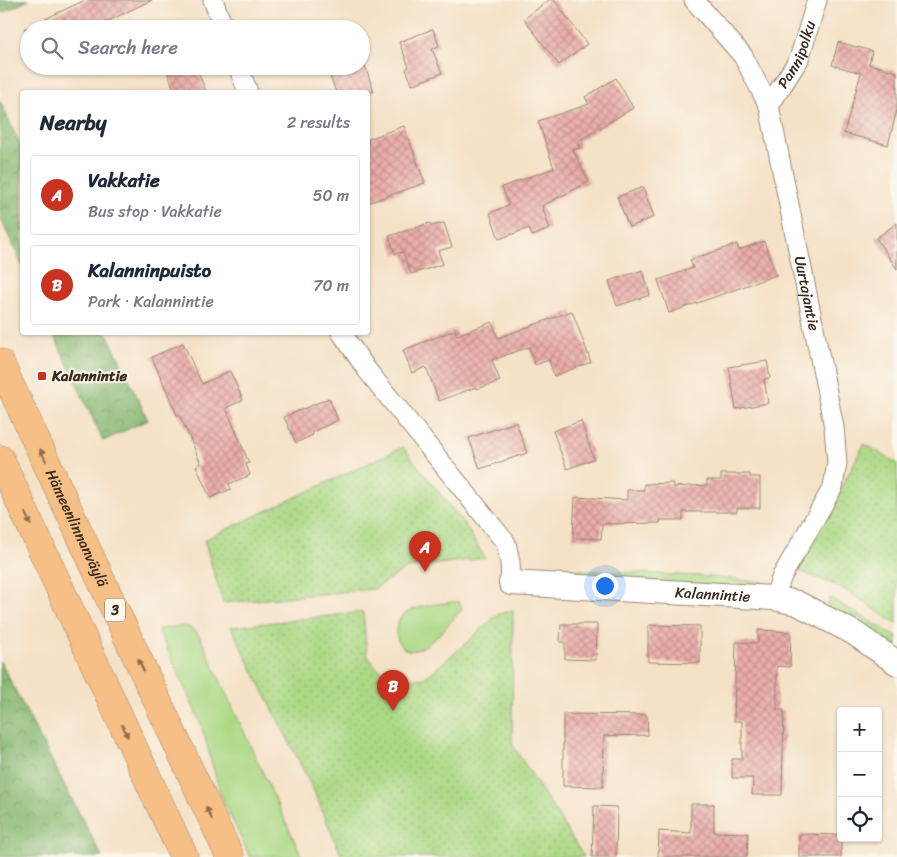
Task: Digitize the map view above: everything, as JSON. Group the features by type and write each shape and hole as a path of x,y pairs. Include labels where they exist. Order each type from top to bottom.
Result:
{"highway":[{"name":"Hämeenlinnanväylä","path":"0,363 230,857"},
{"path":"0,459 184,857"}],"street":[{"path":"213,0 221,20"},
{"name":"Uurtajantie","path":"694,0 743,56 769,106 834,426 837,463 833,487 782,576 774,598"},
{"name":"Pannipolku","path":"769,106 799,59 817,0"},
{"path":"241,75 247,90"},
{"path":"343,335 367,370 506,543 510,562 511,583"},
{"name":"Kalannintie","path":"511,583 774,598 796,603 854,633 897,663"}],"green space":[{"path":"0,0 29,0 0,14"},
{"path":"0,101 20,145 20,262 0,217"},
{"path":"54,335 108,335 148,420 103,441"},
{"path":"864,444 897,463 897,624 842,588 798,570"},
{"path":"403,447 465,525 485,558 407,568 374,589 223,603 204,540"},
{"path":"562,569 698,576 763,582 759,588 560,578"},
{"path":"830,598 897,637 897,646 827,605"},
{"path":"459,602 462,609 429,643 416,650 409,650 400,644 396,632 399,620 403,615 420,607"},
{"path":"513,610 512,744 584,857 342,857 313,789 231,627 363,612 367,655 376,667 391,678 423,679 461,648 492,619 499,614"},
{"path":"181,626 190,627 199,635 302,857 250,857 221,796 201,724 158,629"},
{"path":"0,661 102,857 0,857"}],"building":[{"path":"85,0 152,0 110,20 43,20"},
{"path":"549,0 554,0 587,44 559,65 524,19"},
{"path":"433,29 439,46 432,49 442,73 412,85 406,69 409,67 399,42"},
{"path":"838,42 872,51 869,64 897,72 897,110 888,145 844,133 861,73 832,65"},
{"path":"168,75 199,75 205,90 174,90"},
{"path":"329,75 368,75 374,92 370,92 370,90 335,90"},
{"path":"616,78 633,108 578,141 580,148 573,150 589,182 542,206 550,229 532,236 529,228 499,239 490,213 509,205 502,187 554,168 538,121 589,104 585,97"},
{"path":"404,126 425,183 370,202 370,138"},
{"path":"643,187 654,217 629,227 617,197"},
{"path":"430,223 431,226 444,223 452,247 438,251 443,264 411,274 403,252 395,254 389,236"},
{"path":"897,223 897,269 876,238"},
{"path":"764,241 776,275 669,313 658,280 693,268 690,260 737,244 739,250"},
{"path":"643,270 650,295 617,306 609,281"},
{"path":"572,311 591,362 554,376 549,360 535,365 529,347 492,360 500,381 477,389 476,387 439,401 426,367 412,373 403,350 455,330 457,335 492,322 498,338"},
{"path":"183,343 202,384 230,371 243,400 226,408 249,463 246,464 250,475 229,484 231,489 210,498 196,466 201,464 152,357"},
{"path":"767,361 770,378 764,379 768,403 736,409 729,367"},
{"path":"329,398 338,420 312,432 313,435 296,443 284,417"},
{"path":"581,421 594,459 567,469 553,431"},
{"path":"516,422 527,453 480,469 469,438"},
{"path":"721,474 750,474 750,477 760,477 760,508 737,508 737,512 683,512 683,520 660,520 660,523 602,524 601,539 573,538 575,497 627,500 627,490 644,490 644,484 673,483 673,487 707,485 707,480 721,480"},
{"path":"561,624 597,624 596,660 565,659 565,642 560,642"},
{"path":"648,625 700,626 700,663 648,662"},
{"path":"758,630 791,632 790,667 777,666 777,710 784,710 782,795 752,795 753,778 732,778 732,759 742,759 742,721 734,721 736,642 758,643"},
{"path":"563,714 647,715 648,735 604,736 603,787 563,786"},
{"path":"691,804 714,804 714,832 748,833 747,857 658,857 659,831 691,833"},
{"path":"594,806 617,807 616,857 592,857"},
{"path":"799,834 837,835 837,842 841,842 841,857 799,857"}],"place":[{"name":"Kalannintie","path":"42,376"},
{"name":"Vakkatie","path":"425,572"},
{"name":"Kalanninpuisto","path":"393,711"}]}
